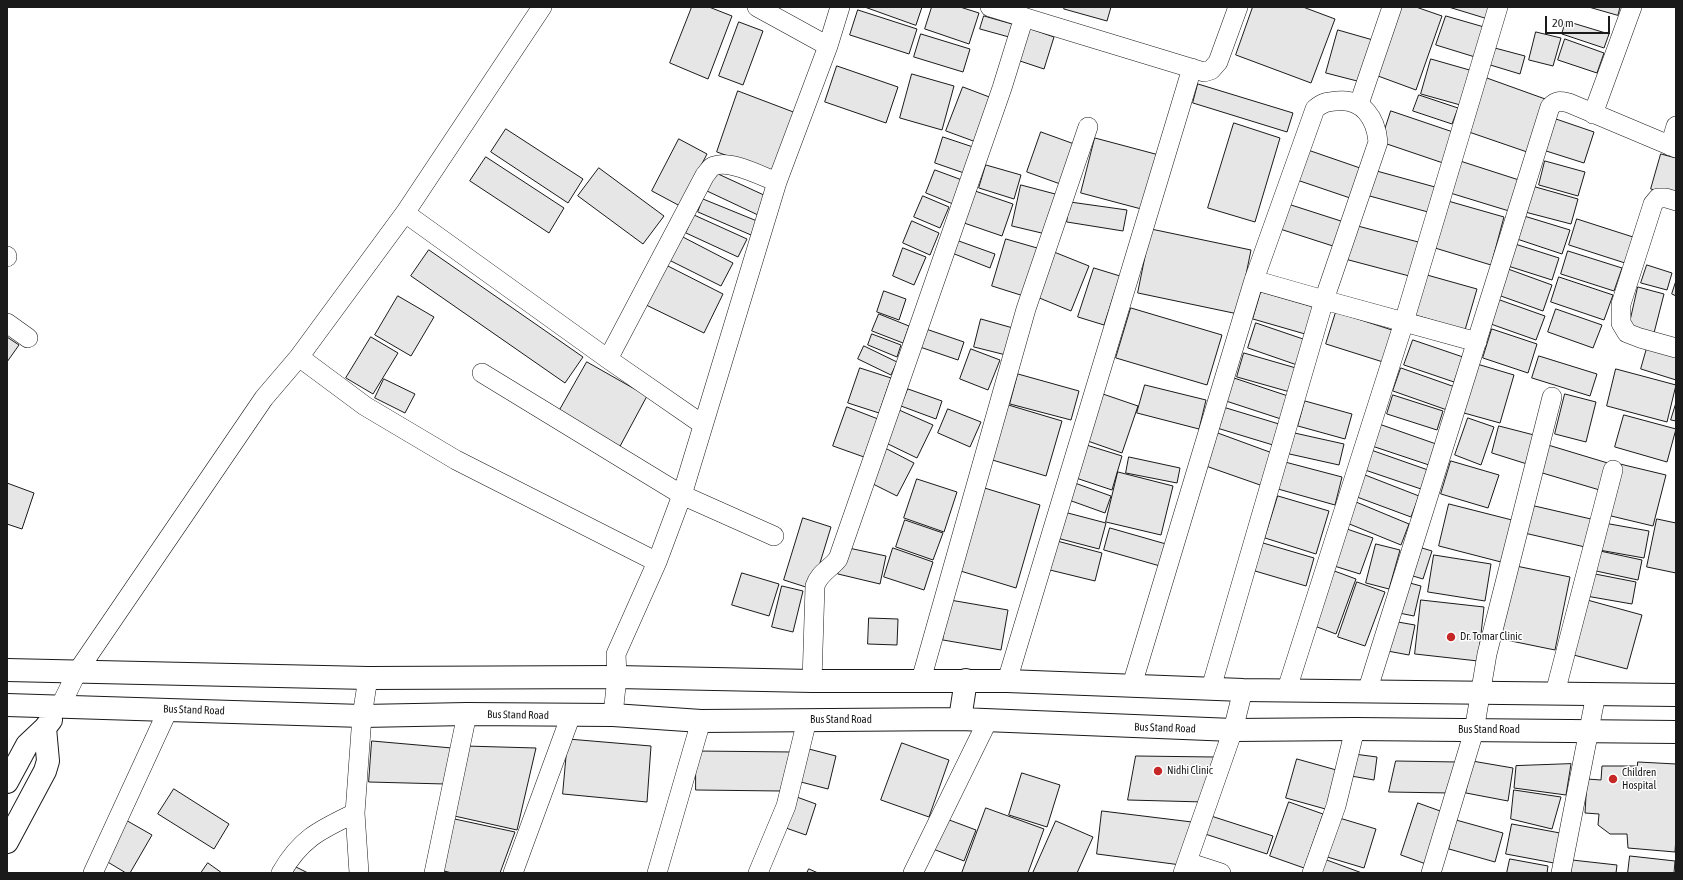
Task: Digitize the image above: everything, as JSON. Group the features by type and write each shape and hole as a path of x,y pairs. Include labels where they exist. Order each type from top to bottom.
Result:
{"street":[{"path":"7,782 28,745 45,728 60,707 77,672 264,398 299,357 404,213 542,7"},
{"path":"757,7 828,46"},
{"path":"613,715 617,677 616,654 658,562 682,495 702,424 777,182 828,46 840,7"},
{"path":"990,7 1204,72 1211,70 1218,62 1238,7"},
{"path":"1359,104 1392,7"},
{"path":"1287,689 1404,322 1498,7"},
{"path":"1593,114 1632,7"},
{"path":"812,681 815,586 818,578 832,566 838,558 1002,88 1024,17"},
{"path":"1007,681 1192,68"},
{"path":"1132,685 1254,280 1315,109 1323,102 1346,100 1359,104 1374,121 1378,142 1324,300 1211,688"},
{"path":"1366,692 1478,342 1550,107 1555,102 1560,101 1673,147 1676,126"},
{"path":"921,680 1026,309 1088,127"},
{"path":"608,359 705,175 712,166 722,163 777,182"},
{"path":"1676,201 1666,198 1658,198 1653,204 1622,304 1621,323 1627,332 1640,338 1676,348"},
{"path":"404,213 608,359 702,424"},
{"path":"1254,280 1478,342"},
{"path":"7,323 28,338"},
{"path":"299,357 365,406 456,460 658,562"},
{"path":"482,373 682,495 774,536"},
{"path":"1431,873 1474,731 1489,647 1552,397"},
{"path":"1555,693 1613,470"},
{"path":"7,670 368,678 617,677 812,681 966,680 1243,690 1287,689 1366,692 1676,695"},
{"path":"359,873 355,813 362,716 368,678"},
{"path":"960,719 966,680"},
{"path":"1221,873 1185,867 1233,730 1243,690"},
{"path":"1561,873 1596,694"},
{"name":"Bus Stand Road","path":"7,706 362,716 467,714 613,715 701,721 960,719 1233,730 1589,730 1676,732"},
{"path":"93,873 168,710"},
{"path":"434,873 467,714"},
{"path":"513,873 571,715"},
{"path":"758,873 786,806 807,720"},
{"path":"913,873 988,720"},
{"path":"657,873 701,721"},
{"path":"7,842 45,772 48,761 45,728"},
{"path":"1312,873 1336,806 1355,729"},
{"path":"281,873 290,858 312,835 355,813"}],"building":[{"path":"692,7 709,7 732,16 708,79 670,63"},
{"path":"865,7 922,7 916,25"},
{"path":"932,7 960,7 979,13 969,44 925,29"},
{"path":"1065,7 1111,7 1107,21 1064,9"},
{"path":"1253,7 1303,7 1335,19 1311,83 1236,55"},
{"path":"1402,7 1416,7 1442,16 1416,90 1378,76"},
{"path":"1449,7 1489,7 1486,18"},
{"path":"1589,7 1620,7 1618,15"},
{"path":"858,10 917,29 909,54 850,35"},
{"path":"984,16 1012,24 1009,37 980,29"},
{"path":"1446,16 1484,27 1475,57 1436,45"},
{"path":"1566,21 1609,34 1604,48 1562,34"},
{"path":"739,22 763,31 743,85 719,76"},
{"path":"1028,28 1054,37 1044,69 1017,60"},
{"path":"1338,30 1373,40 1361,82 1326,73"},
{"path":"1536,32 1561,38 1553,66 1529,60"},
{"path":"921,34 970,49 963,72 914,57"},
{"path":"1565,39 1604,53 1597,73 1558,60"},
{"path":"1491,47 1525,56 1520,74 1487,64"},
{"path":"1431,59 1473,71 1464,106 1421,94"},
{"path":"837,66 898,87 886,123 825,102"},
{"path":"912,74 954,86 942,130 900,118"},
{"path":"1484,77 1548,100 1530,153 1466,131"},
{"path":"1198,84 1293,113 1287,132 1193,103"},
{"path":"963,87 992,98 976,142 946,131"},
{"path":"738,91 796,113 774,173 717,152"},
{"path":"1419,95 1458,108 1452,124 1413,111"},
{"path":"1391,111 1456,133 1446,164 1381,142"},
{"path":"1553,118 1594,132 1584,163 1543,150"},
{"path":"1234,123 1280,138 1255,222 1208,208"},
{"path":"506,129 583,179 568,203 491,152"},
{"path":"1041,132 1077,145 1063,185 1027,172"},
{"path":"943,137 973,147 964,173 935,163"},
{"path":"1095,138 1159,155 1145,210 1081,193"},
{"path":"679,139 707,154 680,206 652,191"},
{"path":"1305,149 1363,169 1353,199 1294,179"},
{"path":"1661,154 1676,158 1676,196 1651,189"},
{"path":"486,157 564,208 549,233 470,181"},
{"path":"1457,160 1519,180 1509,211 1447,192"},
{"path":"1545,161 1585,172 1578,196 1539,185"},
{"path":"986,165 1021,175 1014,199 979,188"},
{"path":"599,168 664,216 643,244 578,196"},
{"path":"935,170 962,180 953,204 926,193"},
{"path":"1373,170 1435,187 1428,212 1366,195"},
{"path":"716,173 766,196 758,215 707,191"},
{"path":"1021,185 1059,195 1050,235 1012,226"},
{"path":"1532,186 1578,199 1571,224 1525,212"},
{"path":"975,191 1013,204 1002,236 964,223"},
{"path":"923,196 949,207 940,228 914,217"},
{"path":"703,199 757,221 751,235 698,212"},
{"path":"1448,201 1504,217 1491,265 1435,248"},
{"path":"1070,202 1127,210 1123,231 1067,222"},
{"path":"1288,204 1344,222 1336,247 1280,229"},
{"path":"694,215 747,239 738,257 686,233"},
{"path":"1524,216 1570,230 1562,254 1517,239"},
{"path":"1577,219 1633,237 1625,263 1569,245"},
{"path":"912,221 939,233 930,255 903,243"},
{"path":"1354,225 1422,243 1413,277 1345,259"},
{"path":"1151,229 1251,250 1238,314 1138,293"},
{"path":"679,235 733,263 721,286 667,259"},
{"path":"1006,239 1044,250 1030,298 992,286"},
{"path":"956,240 995,254 990,268 952,253"},
{"path":"1515,244 1559,258 1552,280 1508,266"},
{"path":"903,248 926,257 914,285 893,276"},
{"path":"429,250 583,357 565,383 411,276"},
{"path":"1568,251 1622,268 1614,291 1561,274"},
{"path":"1054,252 1089,266 1071,311 1037,297"},
{"path":"664,264 723,294 704,333 644,304"},
{"path":"1647,265 1672,273 1667,290 1641,283"},
{"path":"1094,268 1120,276 1104,325 1078,317"},
{"path":"1508,269 1552,285 1543,311 1498,295"},
{"path":"1427,275 1477,289 1465,330 1415,315"},
{"path":"1559,277 1613,295 1604,320 1551,302"},
{"path":"1676,281 1676,296 1672,294"},
{"path":"1638,287 1664,294 1654,333 1629,327"},
{"path":"884,291 906,299 899,320 877,312"},
{"path":"1261,292 1320,309 1312,336 1253,319"},
{"path":"398,296 434,317 411,356 375,335"},
{"path":"1497,299 1545,316 1536,340 1488,323"},
{"path":"1131,308 1222,335 1207,385 1116,358"},
{"path":"1556,309 1602,325 1593,348 1548,332"},
{"path":"1336,312 1392,330 1383,362 1326,344"},
{"path":"879,314 909,326 903,343 872,331"},
{"path":"981,319 1013,328 1006,355 974,347"},
{"path":"1256,323 1309,341 1300,366 1248,348"},
{"path":"923,328 964,342 958,360 917,346"},
{"path":"1492,329 1537,344 1528,373 1483,358"},
{"path":"872,334 901,345 897,357 868,345"},
{"path":"7,337 19,345 7,362"},
{"path":"371,337 398,353 373,394 346,378"},
{"path":"1413,340 1463,357 1454,382 1404,365"},
{"path":"864,346 897,362 891,375 858,359"},
{"path":"1647,348 1676,357 1676,380 1641,369"},
{"path":"971,349 1000,360 988,390 960,379"},
{"path":"1244,353 1296,368 1290,392 1237,377"},
{"path":"1539,356 1597,374 1590,396 1532,378"},
{"path":"587,362 647,396 618,450 557,415"},
{"path":"1477,364 1514,375 1500,423 1464,413"},
{"path":"860,368 891,378 879,413 848,403"},
{"path":"1401,368 1455,387 1447,410 1393,391"},
{"path":"1616,369 1676,385 1667,422 1607,406"},
{"path":"1018,374 1079,391 1071,420 1010,404"},
{"path":"1234,378 1288,396 1281,419 1226,401"},
{"path":"384,379 415,394 405,413 375,398"},
{"path":"1145,385 1206,400 1199,429 1137,413"},
{"path":"908,389 942,401 936,419 901,406"},
{"path":"1097,392 1138,406 1122,453 1082,439"},
{"path":"1565,394 1596,402 1586,442 1555,434"},
{"path":"1393,395 1443,411 1437,430 1387,414"},
{"path":"1305,401 1352,414 1345,439 1298,426"},
{"path":"1676,403 1676,421 1671,420"},
{"path":"1005,404 1062,421 1046,476 989,459"},
{"path":"847,407 878,419 864,457 833,446"},
{"path":"1223,407 1279,424 1273,445 1217,428"},
{"path":"948,409 981,422 970,447 938,433"},
{"path":"899,410 933,425 917,458 884,442"},
{"path":"1624,415 1676,429 1667,462 1615,447"},
{"path":"1468,418 1494,427 1481,465 1455,455"},
{"path":"1379,424 1439,445 1432,466 1372,446"},
{"path":"1499,426 1534,435 1527,464 1492,453"},
{"path":"1215,432 1275,454 1263,486 1203,465"},
{"path":"1290,432 1344,444 1339,465 1285,453"},
{"path":"1080,443 1122,456 1112,490 1070,476"},
{"path":"1548,445 1611,464 1603,491 1539,472"},
{"path":"885,448 914,463 897,496 867,481"},
{"path":"1371,450 1428,470 1421,489 1365,470"},
{"path":"1129,457 1180,468 1177,483 1126,473"},
{"path":"1451,461 1499,475 1488,508 1441,494"},
{"path":"1285,462 1342,477 1335,505 1278,489"},
{"path":"1620,464 1666,475 1653,526 1607,515"},
{"path":"1118,472 1173,486 1161,535 1106,522"},
{"path":"1365,475 1419,496 1411,517 1357,497"},
{"path":"917,479 957,492 944,532 904,518"},
{"path":"1072,482 1111,496 1105,513 1066,499"},
{"path":"7,483 34,493 22,529 7,524"},
{"path":"978,486 1040,505 1016,588 954,569"},
{"path":"1278,496 1329,511 1316,554 1265,538"},
{"path":"1356,502 1409,524 1401,545 1347,523"},
{"path":"1449,504 1512,520 1501,562 1439,546"},
{"path":"1526,504 1591,519 1585,547 1520,532"},
{"path":"1064,512 1106,523 1099,549 1057,538"},
{"path":"803,518 831,527 812,589 784,580"},
{"path":"1657,519 1676,523 1676,573 1647,567"},
{"path":"905,520 943,533 933,560 896,547"},
{"path":"1604,523 1649,531 1644,558 1599,550"},
{"path":"1110,528 1166,544 1160,566 1104,550"},
{"path":"1344,528 1373,538 1360,574 1331,565"},
{"path":"1057,541 1102,553 1095,581 1050,570"},
{"path":"1263,543 1314,558 1306,586 1255,571"},
{"path":"1376,544 1400,550 1389,589 1366,583"},
{"path":"844,547 886,556 880,584 838,574"},
{"path":"893,548 933,562 924,590 884,577"},
{"path":"1422,548 1432,551 1423,579 1413,576"},
{"path":"1600,551 1642,560 1638,580 1596,571"},
{"path":"1434,555 1491,564 1485,601 1428,592"},
{"path":"1516,566 1570,577 1555,650 1501,639"},
{"path":"1329,569 1356,579 1336,634 1309,624"},
{"path":"742,573 779,584 769,616 732,605"},
{"path":"1590,573 1636,582 1632,604 1586,596"},
{"path":"1357,582 1385,592 1365,646 1338,637"},
{"path":"1406,582 1421,586 1414,616 1399,613"},
{"path":"782,586 803,591 793,632 772,627"},
{"path":"1580,598 1642,615 1627,669 1566,653"},
{"path":"950,600 1008,610 1001,650 943,640"},
{"path":"1421,600 1484,607 1478,661 1415,654"},
{"path":"869,618 898,619 897,645 868,644"},
{"path":"1392,621 1415,625 1409,655 1382,650"},
{"path":"568,739 651,746 647,802 563,794"},
{"path":"372,741 452,748 445,784 369,782"},
{"path":"902,743 949,760 929,817 881,800"},
{"path":"465,746 536,748 517,830 450,815"},
{"path":"805,748 836,756 828,789 797,781"},
{"path":"696,751 793,752 780,791 696,790"},
{"path":"1354,754 1377,757 1374,780 1351,776"},
{"path":"1136,756 1214,757 1204,802 1128,800"},
{"path":"1297,759 1340,771 1329,810 1286,798"},
{"path":"1396,761 1457,762 1450,793 1389,792"},
{"path":"1472,761 1513,768 1508,801 1466,793"},
{"path":"1638,762 1676,764 1675,852 1628,848 1627,834 1610,834 1598,825 1599,814 1585,813 1587,779 1601,780 1602,766 1637,766"},
{"path":"1571,764 1566,795 1514,788 1516,766"},
{"path":"1022,773 1060,785 1047,827 1009,815"},
{"path":"174,789 229,824 214,849 158,814"},
{"path":"1514,790 1561,797 1552,829 1511,819"},
{"path":"794,796 816,804 806,835 783,827"},
{"path":"1289,802 1323,814 1304,868 1270,856"},
{"path":"1418,803 1443,812 1426,864 1401,855"},
{"path":"986,808 1044,829 1028,873 962,873"},
{"path":"1102,811 1192,822 1181,865 1097,854"},
{"path":"1208,815 1273,836 1267,854 1202,833"},
{"path":"1336,817 1376,829 1364,868 1324,856"},
{"path":"450,818 515,832 500,873 452,873 440,870"},
{"path":"944,818 976,830 964,861 933,849"},
{"path":"124,819 152,835 130,873 126,873 101,858"},
{"path":"1456,820 1503,833 1495,862 1449,849"},
{"path":"1056,821 1093,837 1077,873 1033,873"},
{"path":"1512,824 1560,833 1554,863 1506,854"},
{"path":"1630,856 1675,861 1674,873 1628,873"},
{"path":"1324,859 1362,873 1319,873"},
{"path":"1510,859 1548,866 1547,873 1507,873"},
{"path":"1572,860 1617,865 1616,873 1571,873"},
{"path":"208,863 222,873 201,873"},
{"path":"290,864 308,873 285,873"},
{"path":"809,869 818,873 807,873"}],"place":[{"name":"Dr. Tomar Clinic","path":"1451,637"},
{"name":"Nidhi Clinic","path":"1158,771"},
{"name":"Children Hospital","path":"1613,779"}]}
